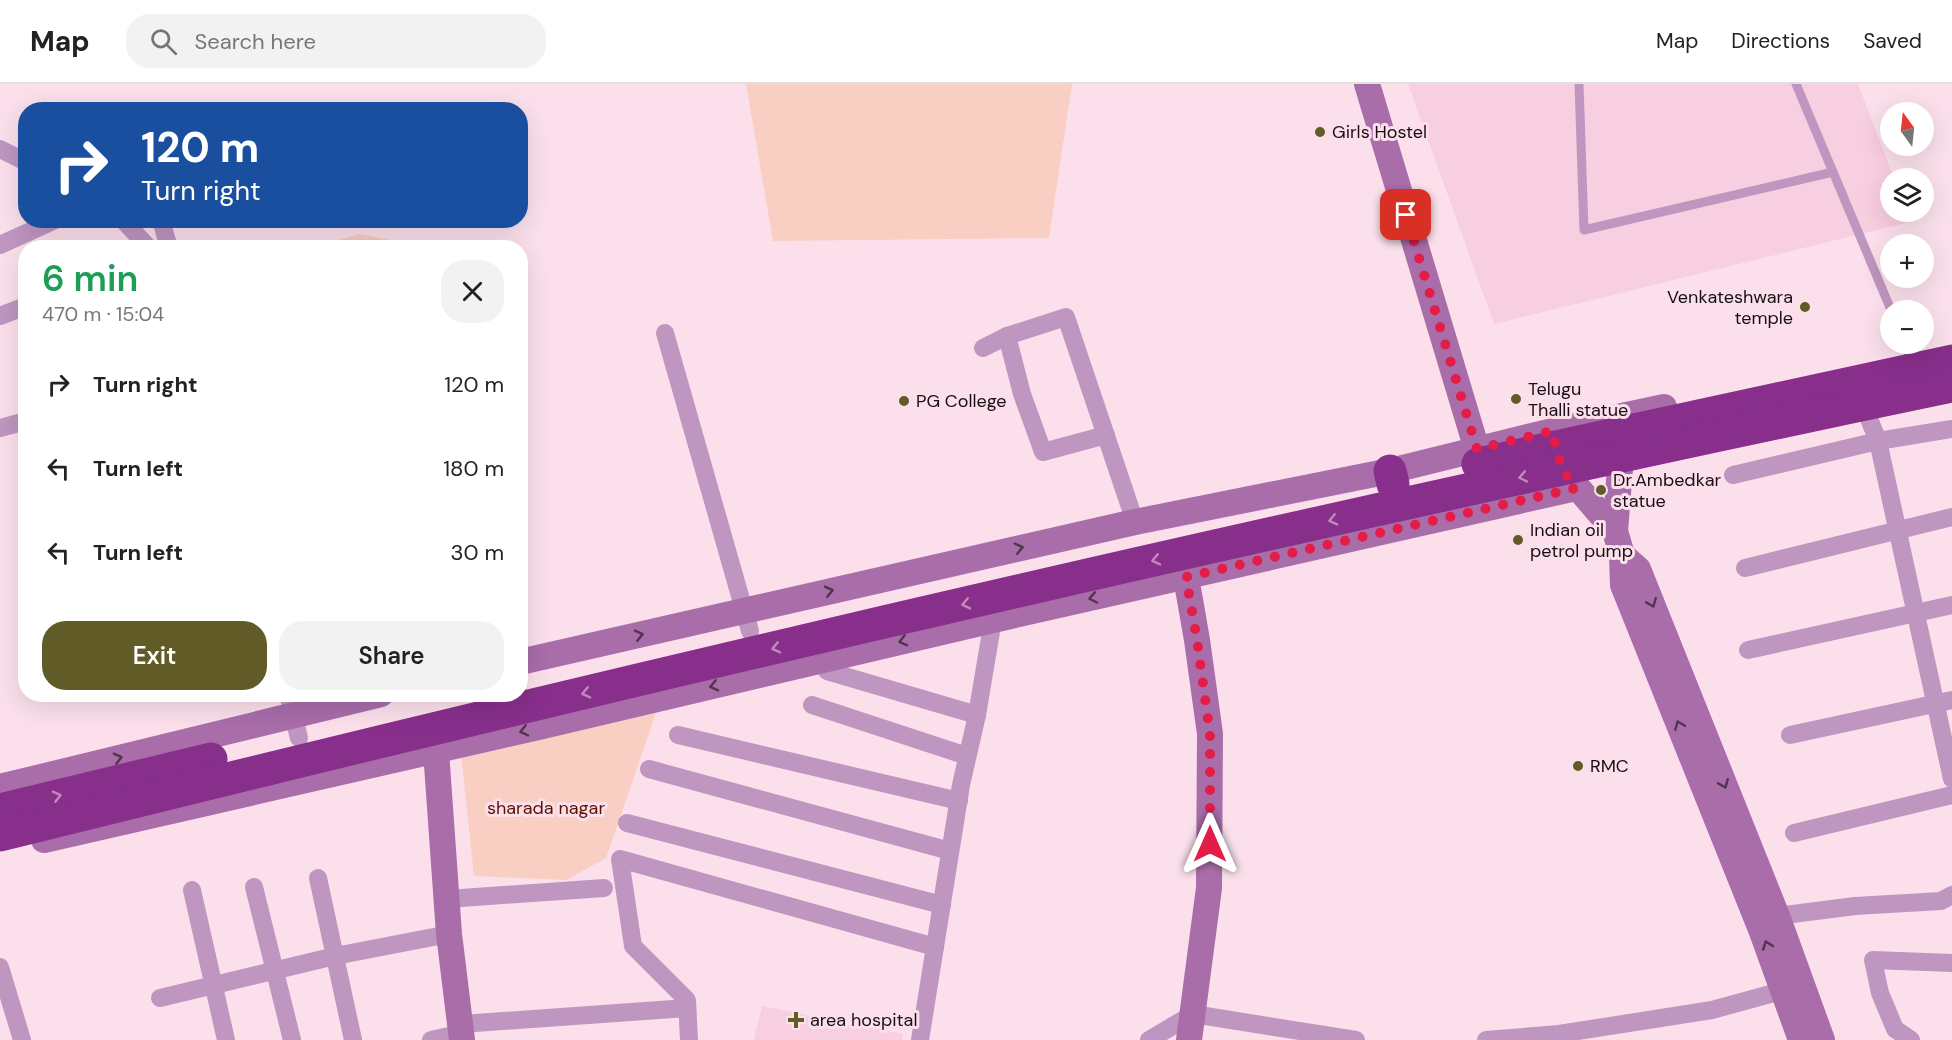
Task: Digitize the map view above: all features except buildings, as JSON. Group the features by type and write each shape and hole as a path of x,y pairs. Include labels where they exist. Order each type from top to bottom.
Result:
{"highway":[{"path":"0,835 269,778 1225,534 1562,458 1952,361"},
{"path":"1618,444 1865,409 1952,386"},
{"path":"528,684 747,621 1225,534 1392,477 1479,456 1562,458"},
{"path":"0,810 293,716 414,702"}],"street":[{"path":"1366,84 1479,456"},
{"path":"0,149 18,158"},
{"path":"0,245 37,228"},
{"path":"130,228 142,240"},
{"path":"0,316 18,309"},
{"path":"983,348 1006,336 1066,317 1135,522"},
{"path":"665,333 747,621"},
{"path":"1006,336 1022,394 1043,452 1106,435"},
{"path":"1934,349 1952,349"},
{"path":"1822,1040 1793,987 1623,585 1622,555 1615,531 1618,444 1892,354"},
{"path":"1952,396 1865,409 1878,441 1916,613 1944,701 1952,779"},
{"path":"0,428 18,424"},
{"path":"1733,475 1878,441 1952,429"},
{"path":"1562,458 1615,531"},
{"path":"1745,568 1952,518"},
{"path":"528,661 747,621 1135,522 1225,534"},
{"path":"0,850 269,778 436,751 1186,577 1225,534"},
{"path":"1622,555 1638,569 1777,916 1793,987 1801,1040"},
{"path":"1186,577 1210,734 1209,888 1189,1040"},
{"path":"1748,650 1952,605"},
{"path":"920,1040 958,801 977,715 993,620"},
{"path":"824,660 827,671 977,715"},
{"path":"1790,735 1944,701"},
{"path":"0,787 349,702"},
{"path":"812,705 967,756"},
{"path":"678,735 958,801"},
{"path":"436,751 449,934 462,1032"},
{"path":"649,769 950,851"},
{"path":"1794,833 1952,795"},
{"path":"627,823 942,905"},
{"path":"689,1040 687,1000 633,946 620,859 935,947"},
{"path":"318,878 353,1040"},
{"path":"254,887 292,1040"},
{"path":"447,899 604,888"},
{"path":"192,890 226,1040"},
{"path":"1777,916 1889,903 1941,901 1952,896"},
{"path":"160,998 335,956 449,934"},
{"path":"1911,1040 1895,1029 1880,993 1873,960 1952,963"},
{"path":"0,967 22,1040"},
{"path":"1486,1040 1559,1034 1701,1011 1793,987"},
{"path":"431,1040 462,1032 687,1008"},
{"path":"1149,1040 1192,1014 1356,1040"}],"lane":[{"path":"1579,84 1584,230 1833,172"},
{"path":"1796,84 1887,300"}],"shaded area":[{"path":"1408,84 1858,84 1880,141 1880,156 1886,156 1890,168 1880,168 1880,222 1910,222 1494,324"},
{"name":"area hospital","path":"762,1006 903,1034 902,1040 754,1040"}],"green space":[{"path":"746,84 1072,84 1049,238 773,241"},
{"path":"359,234 392,240 339,240"},
{"name":"sharada nagar","path":"656,713 606,858 566,880 474,876 461,754"}],"place":[{"name":"Girls Hostel","path":"1320,132"},
{"name":"Venkateshwara temple","path":"1805,307"},
{"name":"Telugu Thalli statue","path":"1516,399"},
{"name":"PG College","path":"904,401"},
{"name":"Dr.Ambedkar statue","path":"1601,490"},
{"name":"Indian oil petrol pump","path":"1518,540"},
{"name":"RMC","path":"1578,766"},
{"name":"area hospital","path":"796,1020"}],"route":[{"path":"1210,844 1210,734 1186,577 1576,488 1562,469 1552,431 1477,449 1406,215"}]}
